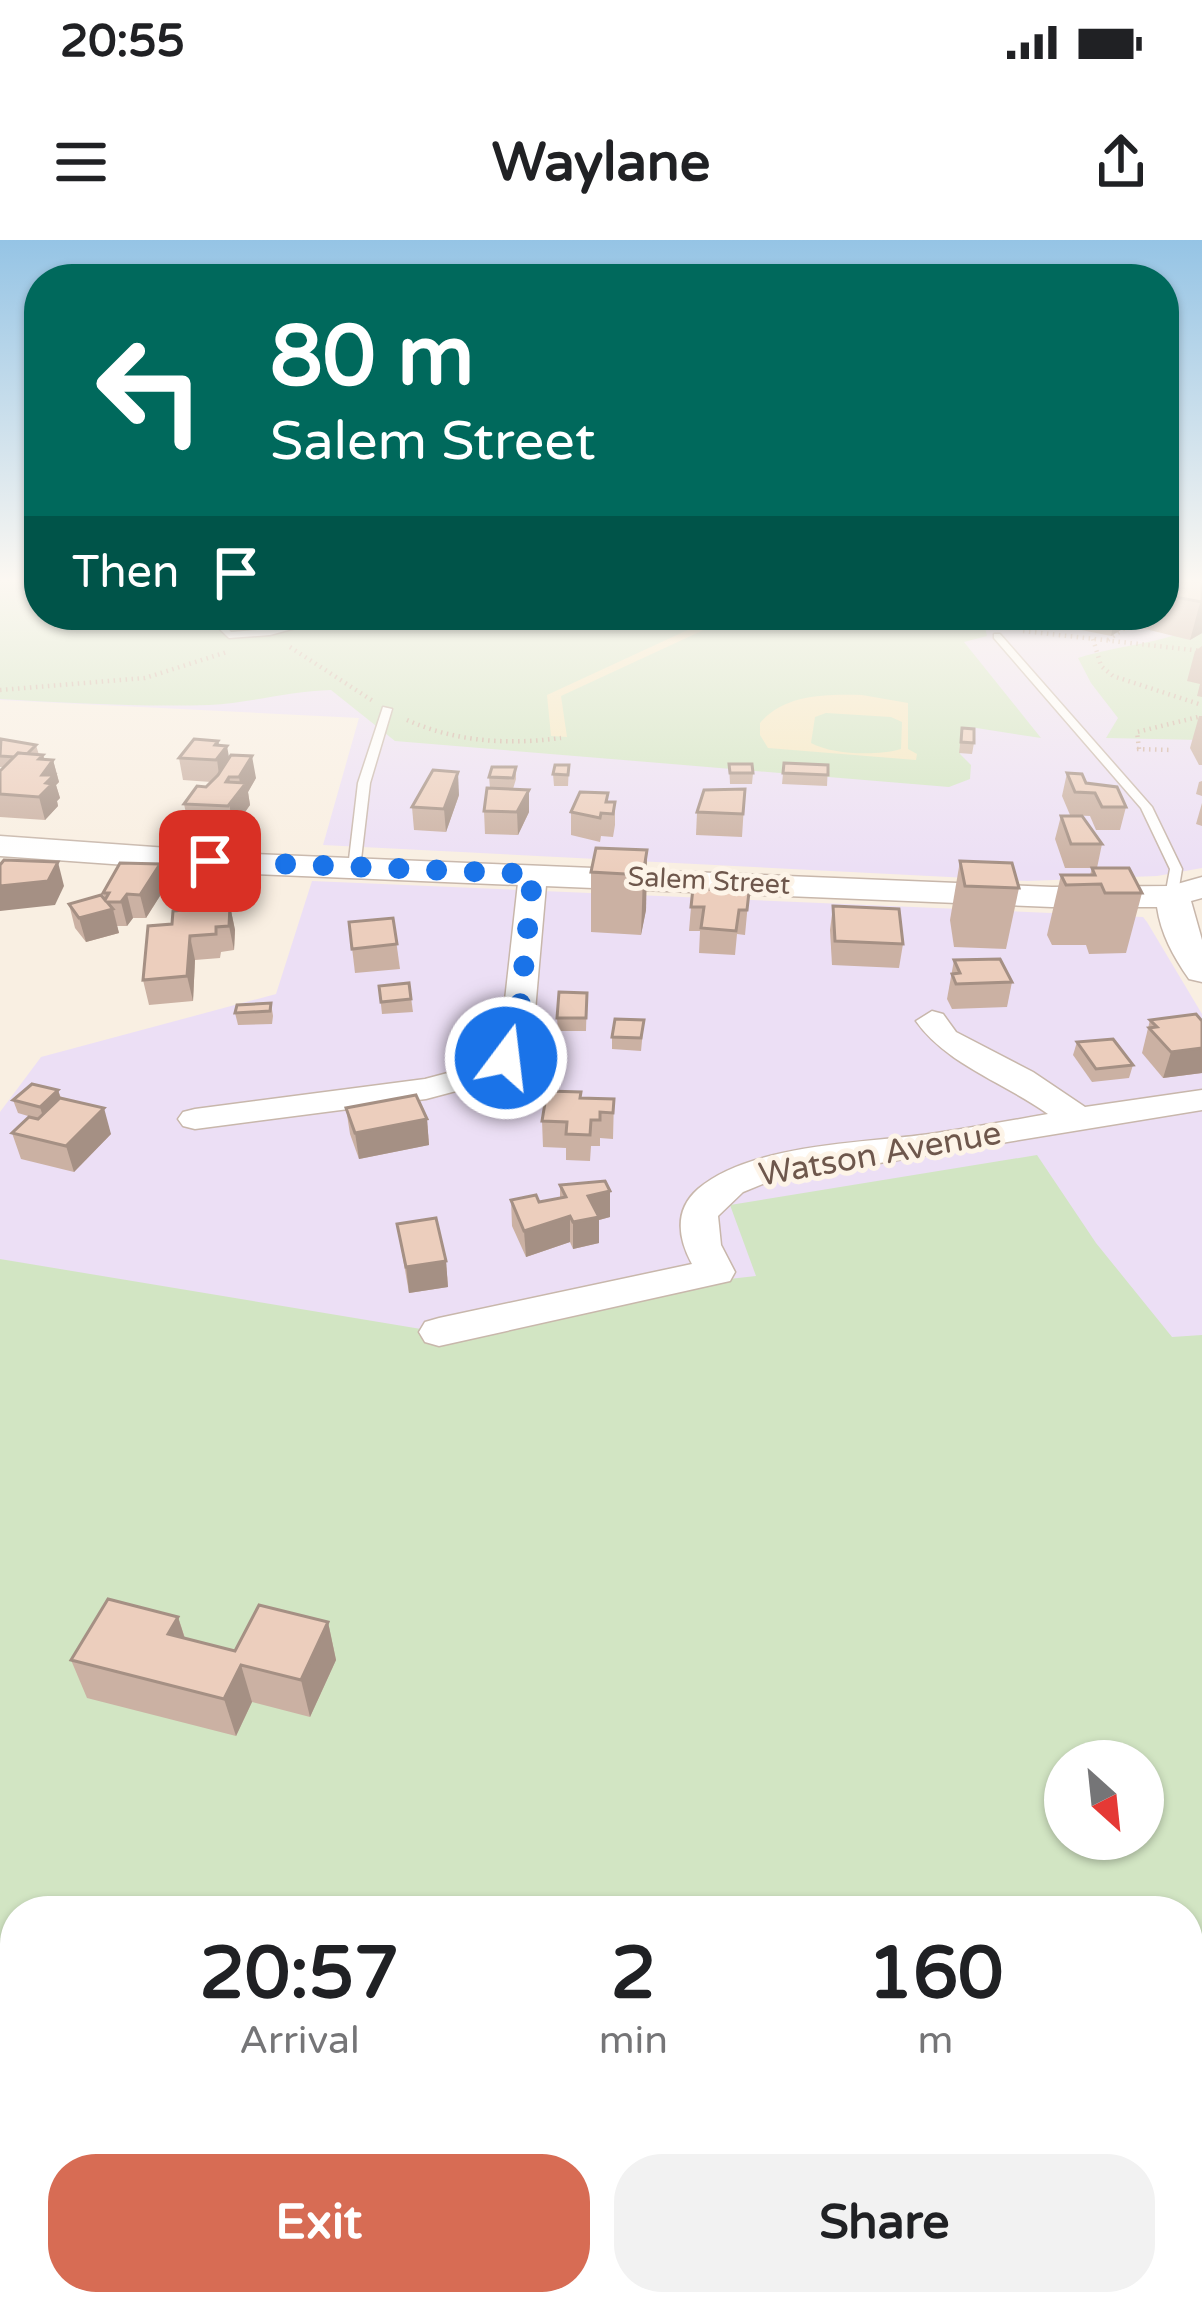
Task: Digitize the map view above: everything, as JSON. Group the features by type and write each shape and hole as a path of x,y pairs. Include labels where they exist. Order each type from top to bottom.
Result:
{"street":[{"name":"Salem Street","path":"0,846 354,868 1052,897 1187,892"},
{"path":"195,1119 426,1089 501,1069 516,1045 533,874"},
{"path":"1187,892 1179,932 1202,970"},
{"path":"932,1021 944,1039 1021,1079 1077,1118"},
{"name":"Watson Avenue","path":"439,1332 716,1273 702,1250 697,1220 710,1198 743,1179 818,1160 1202,1100"}],"lane":[{"path":"1040,677 1146,807 1187,892"},
{"path":"354,868 364,783 387,709"}],"path":[{"path":"0,690 79,689 145,677"},
{"path":"1116,677 1202,705"},
{"path":"1139,749 1137,732 1202,716"},
{"path":"1100,748 1172,750"}],"shaded area":[{"path":"0,677 1202,677 1202,868 1157,876 1027,881 323,845 359,718 0,700"},
{"path":"312,881 1143,917 1202,1014 1202,1896 0,1896 0,1112 41,1057 276,994"}],"green space":[{"path":"0,677 992,677 1041,738 970,727 960,754 971,765 970,779 949,787 395,741 331,690 209,705 0,699"},
{"path":"1088,677 1202,677 1202,740 1106,738 1118,718"},
{"path":"1037,1155 1096,1243 1172,1337 1202,1335 1202,1896 0,1896 0,1259 439,1332 648,1288 756,1276 730,1205"}],"sand":[{"path":"586,677 602,677 561,696 567,737 551,736 547,695"},
{"path":"862,695 908,703 908,749 917,754 916,760 768,748 760,735 760,723 781,706 821,696","holes":["826,713 891,717 902,722 901,749 855,753 811,743 815,717"]}],"building":[{"path":"962,728 974,729 974,743 961,742"},
{"path":"1,739 36,745 27,754 0,756"},
{"path":"194,739 227,746 216,760 179,758"},
{"path":"18,753 53,760 42,775 54,775 46,783 52,784 39,797 0,794 0,771"},
{"path":"231,755 252,756 239,777 226,782 246,783 228,806 184,804 197,786 206,787 218,775"},
{"path":"784,763 828,765 828,775 783,773"},
{"path":"729,764 752,764 753,773 730,773"},
{"path":"555,765 569,765 568,775 553,774"},
{"path":"492,767 516,767 513,778 489,777"},
{"path":"433,770 458,772 444,809 412,807"},
{"path":"1067,773 1082,774 1086,783 1117,787 1126,807 1102,807 1095,793 1075,792"},
{"path":"487,788 529,790 517,812 484,811"},
{"path":"745,789 743,814 697,812 704,790"},
{"path":"580,792 608,793 606,802 615,802 613,814 601,813 600,818 571,812"},
{"path":"1061,816 1082,816 1102,844 1071,844"},
{"path":"596,848 647,850 643,875 591,872"},
{"path":"4,860 58,862 48,881 0,886"},
{"path":"960,861 1012,863 1019,888 965,886"},
{"path":"120,863 160,864 140,895 127,894 121,902 107,902 113,909 79,918 69,904 101,895 105,900 109,893 103,893"},
{"path":"1092,868 1129,868 1142,893 1105,893 1101,884 1066,885 1061,875 1095,875"},
{"path":"693,888 749,892 747,910 739,910 736,931 701,928 704,907 691,907"},
{"path":"230,906 229,926 216,927 216,934 190,936 187,976 143,980 148,926 172,924 173,911"},
{"path":"833,906 899,909 903,944 835,941"},
{"path":"393,918 397,944 352,949 349,922"},
{"path":"1000,959 1012,982 956,984 952,974 960,973 954,960"},
{"path":"409,983 411,999 381,1002 379,986"},
{"path":"559,992 587,993 586,1018 557,1018"},
{"path":"271,1003 270,1011 235,1013 237,1005"},
{"path":"1196,1014 1202,1021 1202,1048 1171,1052 1149,1028 1157,1027 1150,1020"},
{"path":"615,1019 644,1020 641,1038 612,1037"},
{"path":"1113,1039 1133,1065 1096,1069 1077,1042"},
{"path":"32,1084 58,1090 40,1107 13,1100"},
{"path":"547,1091 614,1099 613,1113 600,1112 600,1120 591,1120 590,1135 566,1134 567,1122 542,1121"},
{"path":"416,1095 427,1119 355,1133 346,1108"},
{"path":"60,1098 104,1108 66,1146 12,1133 29,1117 38,1119"},
{"path":"605,1181 610,1191 588,1196 599,1217 573,1222 570,1216 524,1231 511,1200 536,1195 539,1202 566,1197 560,1185"},
{"path":"436,1218 446,1261 406,1267 397,1224"},
{"path":"108,1599 178,1617 168,1634 235,1651 259,1605 328,1622 301,1680 241,1665 224,1699 71,1660"}],"route":[{"path":"210,861 533,874 516,1045 506,1058"}]}
